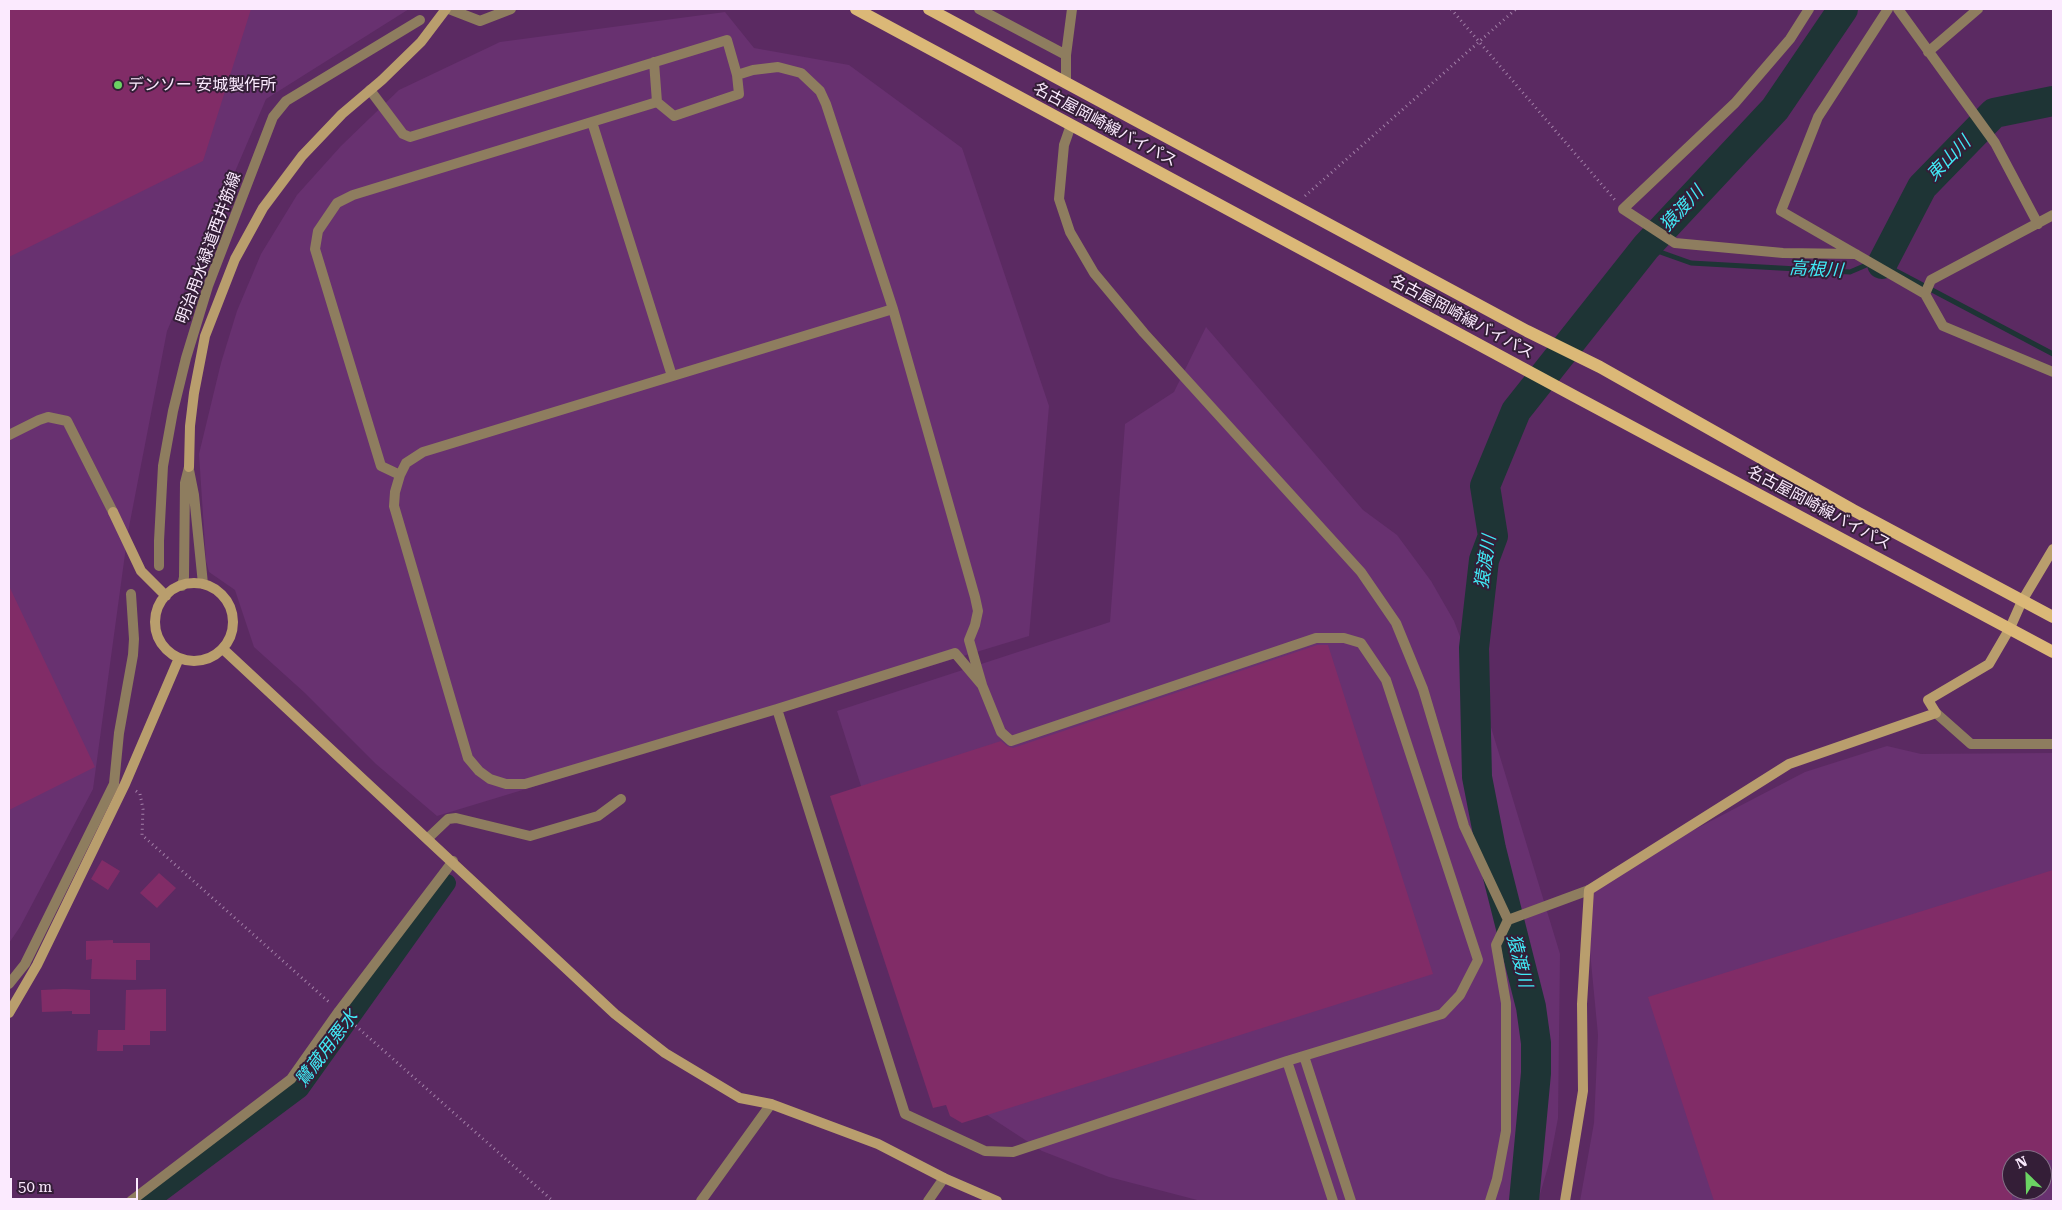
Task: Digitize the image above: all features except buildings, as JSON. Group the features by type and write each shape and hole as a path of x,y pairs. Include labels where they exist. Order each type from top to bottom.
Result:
{"main road":[{"name":"名古屋岡崎線バイパス","path":"856,9 2053,652"},
{"name":"名古屋岡崎線バイパス","path":"929,9 1066,81 1527,331 1600,368 1853,510 2053,617"}],"street":[{"path":"182,586 184,577 185,483 189,467 194,393 205,336 235,259 263,208 302,156 342,114 421,42 447,9 480,21 511,9"},
{"path":"979,9 1066,55"},
{"path":"1066,81 1066,55 1072,9"},
{"path":"1809,9 1790,39 1735,103 1626,212 1675,243 1783,253 1856,254"},
{"path":"1888,9 1818,117 1780,211 1925,294 1943,326 2053,372"},
{"path":"1898,9 1995,143 2038,224"},
{"path":"1928,52 1978,9"},
{"name":"明治用水緑道西井筋線","path":"159,566 158,541 163,466 172,411 208,286 273,117 286,101 420,20"},
{"path":"370,90 403,134 410,137 654,62 727,40 737,75 739,94 674,116 657,102 654,62"},
{"path":"737,75 753,70 778,67 801,73 820,91 826,104 893,309 975,597 978,611 969,640 982,685 1001,732 1011,741 1316,638 1344,638 1361,643 1386,680 1478,960 1460,996 1442,1014 1304,1056 1013,1152 985,1151 905,1114 777,709"},
{"path":"400,475 381,466 315,249 318,231 338,203 353,195 657,102"},
{"path":"592,122 672,376"},
{"path":"1071,125 1064,145 1059,199 1070,232 1094,273 1137,326 1361,572 1396,623 1423,689 1464,826 1508,920"},
{"path":"1925,294 1931,280 2053,215"},
{"path":"893,309 423,452 406,463 395,492 394,506 468,758 479,771 490,779 506,784 525,784 777,709 955,653 982,685"},
{"path":"9,435 48,417 67,421 141,571 166,596"},
{"path":"189,467 194,495 203,584"},
{"path":"2053,549 2022,601 2010,628 1989,664 1928,700 1936,713 1971,744 2053,744"},
{"path":"194,583 213,588 222,594 232,611 233,631 223,649 202,661 179,658 164,647 156,631 156,612 166,596 182,586 194,583"},
{"path":"9,984 25,964 114,784 119,733 132,668 134,638 132,594"},
{"path":"223,649 615,1014 665,1053 740,1098 771,1104 878,1144 944,1178 997,1201"},
{"path":"9,1012 37,965 125,784 179,658"},
{"path":"1490,1201 1497,1179 1506,1131 1506,1003 1496,945 1508,920 1589,890 1788,764 1936,713"},
{"path":"428,838 448,819 456,818 530,836 598,816 621,800"},
{"path":"131,1201 291,1079 342,1014 452,862"},
{"path":"1565,1201 1583,1091 1582,1004 1589,890"},
{"path":"1304,1056 1351,1201"},
{"path":"1287,1062 1333,1201"},
{"path":"701,1201 771,1104"},
{"path":"928,1201 944,1178"}],"path":[{"path":"1451,9 1626,212"},
{"path":"1295,205 1516,9"},
{"path":"125,784 140,794 143,809 142,836 553,1201"}],"shaded area":[{"path":"9,9 409,9 266,99 167,331 128,532 93,789 20,927 9,943"},
{"path":"725,12 754,48 849,65 962,148 1049,406 1029,636 437,816 376,764 305,693 254,647 235,590 209,572 206,561 199,454 221,363 237,311 261,254 297,195 341,146 399,90 500,42"},
{"path":"1206,327 1363,510 1397,535 1431,581 1454,621 1476,678 1560,954 1558,1118 1550,1160 1538,1201 1201,1201 1109,1177 1042,1151 961,1098 837,711 1110,622 1125,424 1174,392"},
{"path":"1887,746 1921,754 2053,753 2053,1201 1580,1201 1594,1123 1598,1035 1585,899 1590,884 1805,772"}],"waterway":[{"name":"猿渡川","path":"1524,1201 1536,1073 1536,1043 1531,1007 1491,849 1477,777 1474,648 1484,560 1493,536 1485,486 1516,411 1646,247 1775,109 1843,9"},
{"name":"東山川","path":"1882,264 1922,187 1994,113 2053,101"},
{"name":"高根川","path":"1646,247 1691,263 1850,272 1871,263"},
{"name":"高根川","path":"1881,263 2053,354"},
{"name":"鷺蔵用悪水","path":"150,1201 300,1089 447,883"}],"place":[{"name":"デンソー 安城製作所","path":"118,85"}]}
